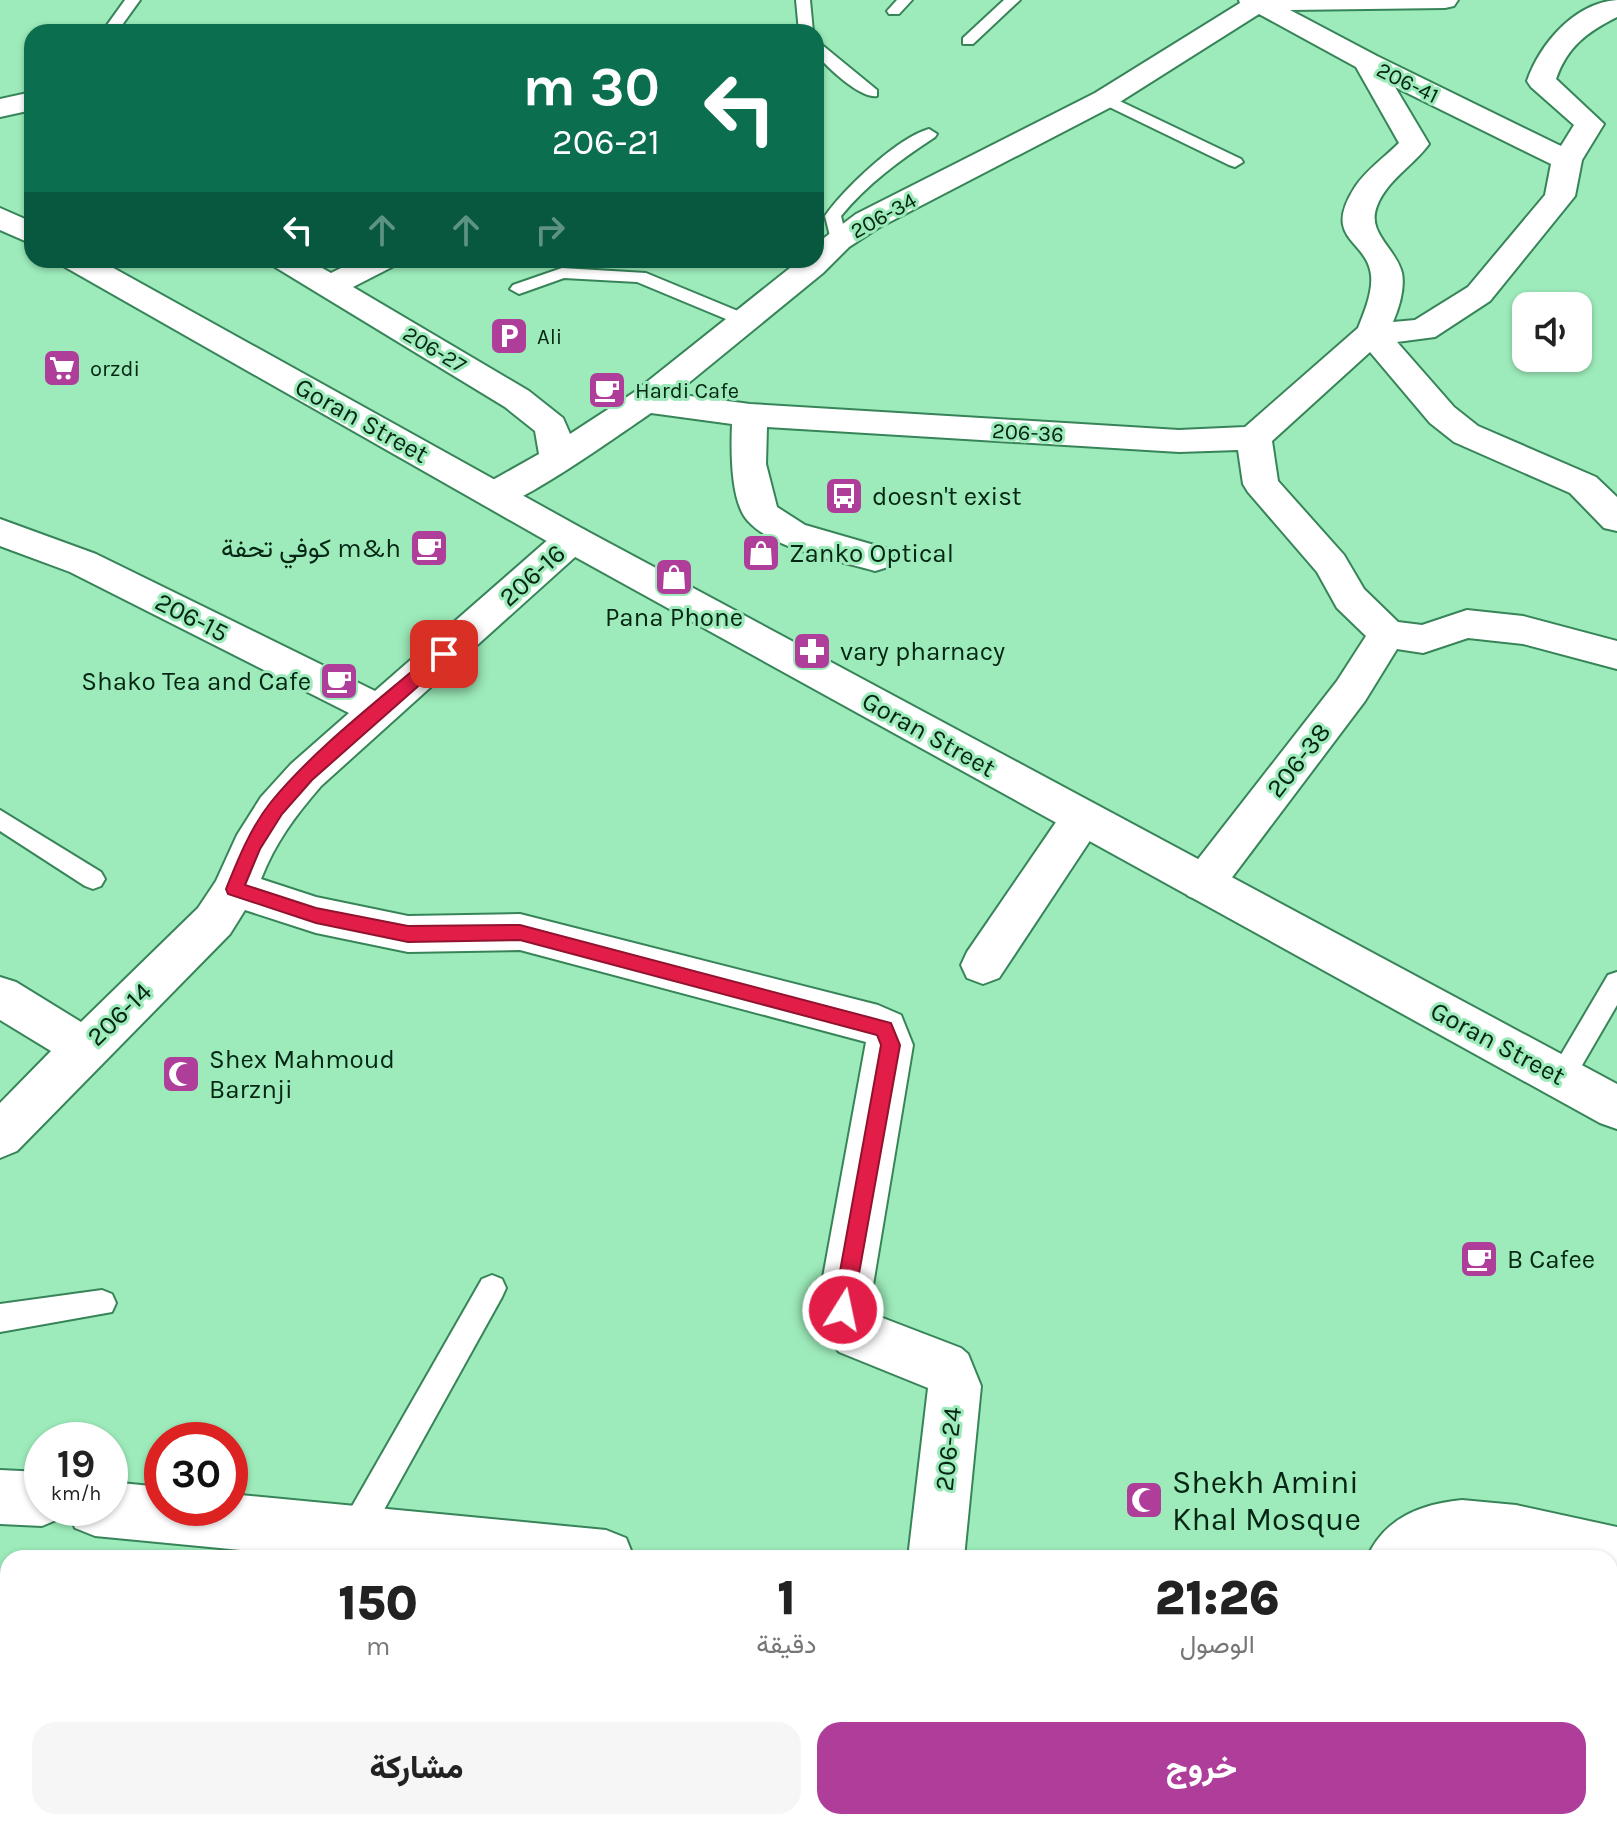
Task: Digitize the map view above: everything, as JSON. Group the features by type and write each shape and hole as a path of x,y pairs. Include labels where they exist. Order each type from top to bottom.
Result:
{"street":[{"path":"1256,1 1445,0"},
{"name":"206-41","path":"1256,1 1367,62 1567,160"},
{"name":"206-34","path":"824,254 838,240 867,221 1105,99 1256,1"},
{"path":"1589,124 1541,81 1546,62 1573,28 1617,7"},
{"path":"1367,62 1414,144 1369,189 1359,211 1361,236 1379,254 1387,275 1383,307 1372,333 1254,438 1261,484 1331,564 1350,598 1387,634 1423,639 1467,624 1523,630 1617,655"},
{"path":"0,108 24,103"},
{"path":"1372,333 1423,330 1479,294 1560,196 1567,160 1589,124 1617,110"},
{"path":"0,217 24,230"},
{"name":"Goran Street","path":"90,268 572,539 1617,1108"},
{"name":"206-27","path":"300,268 517,399 551,426 558,459"},
{"path":"330,286 365,268"},
{"name":"206-34","path":"495,495 558,459 645,401 809,268"},
{"path":"1372,333 1442,415 1466,434 1583,485 1617,519"},
{"name":"206-36","path":"645,401 750,415 1179,441 1254,438"},
{"path":"750,415 748,464 761,513 792,534 875,558"},
{"name":"206-15","path":"0,532 83,563 380,711"},
{"name":"206-16","path":"235,889 252,847 276,809 306,775 572,539"},
{"name":"206-38","path":"1203,884 1351,691 1387,634"},
{"path":"983,965 1082,818"},
{"name":"206-24","path":"235,889 316,915 408,934 520,932 885,1029 890,1045 843,1310 857,1334 942,1366 949,1372 955,1386 937,1550"},
{"name":"206-14","path":"0,1136 214,921 235,889"},
{"path":"0,996 85,1048"},
{"path":"0,1497 24,1498"},
{"path":"128,1511 354,1534 474,1550"},
{"path":"1404,1550 1419,1537 1450,1528 1486,1528 1593,1550"}],"lane":[{"path":"115,24 133,0"},
{"path":"803,0 805,24"},
{"path":"968,41 1013,0"},
{"path":"824,54 871,93"},
{"path":"1105,99 1235,162"},
{"path":"838,240 833,216 849,194 887,162 929,134"},
{"path":"519,289 562,273 640,277 744,320"},
{"path":"0,819 93,879"},
{"path":"1561,1078 1617,982"},
{"path":"354,1534 492,1288"},
{"path":"0,1318 102,1303"}],"place":[{"name":"Ali","path":"509,336"},
{"name":"orzdi","path":"62,368"},
{"name":"Hardi Cafe","path":"607,390"},
{"name":"doesn't exist","path":"844,496"},
{"name":"كوفي تحفة m&h","path":"429,548"},
{"name":"Zanko Optical","path":"761,553"},
{"name":"Pana Phone","path":"674,577"},
{"name":"vary pharnacy","path":"812,651"},
{"name":"Shako Tea and Cafe","path":"339,681"},
{"name":"Shex Mahmoud Barznji","path":"181,1074"},
{"name":"B Cafee","path":"1479,1259"},
{"name":"Shekh Amini Khal Mosque","path":"1144,1500"}],"route":[{"path":"444,654 306,775 276,809 252,847 235,889 316,915 408,934 520,932 885,1029 890,1045 843,1310"}]}
